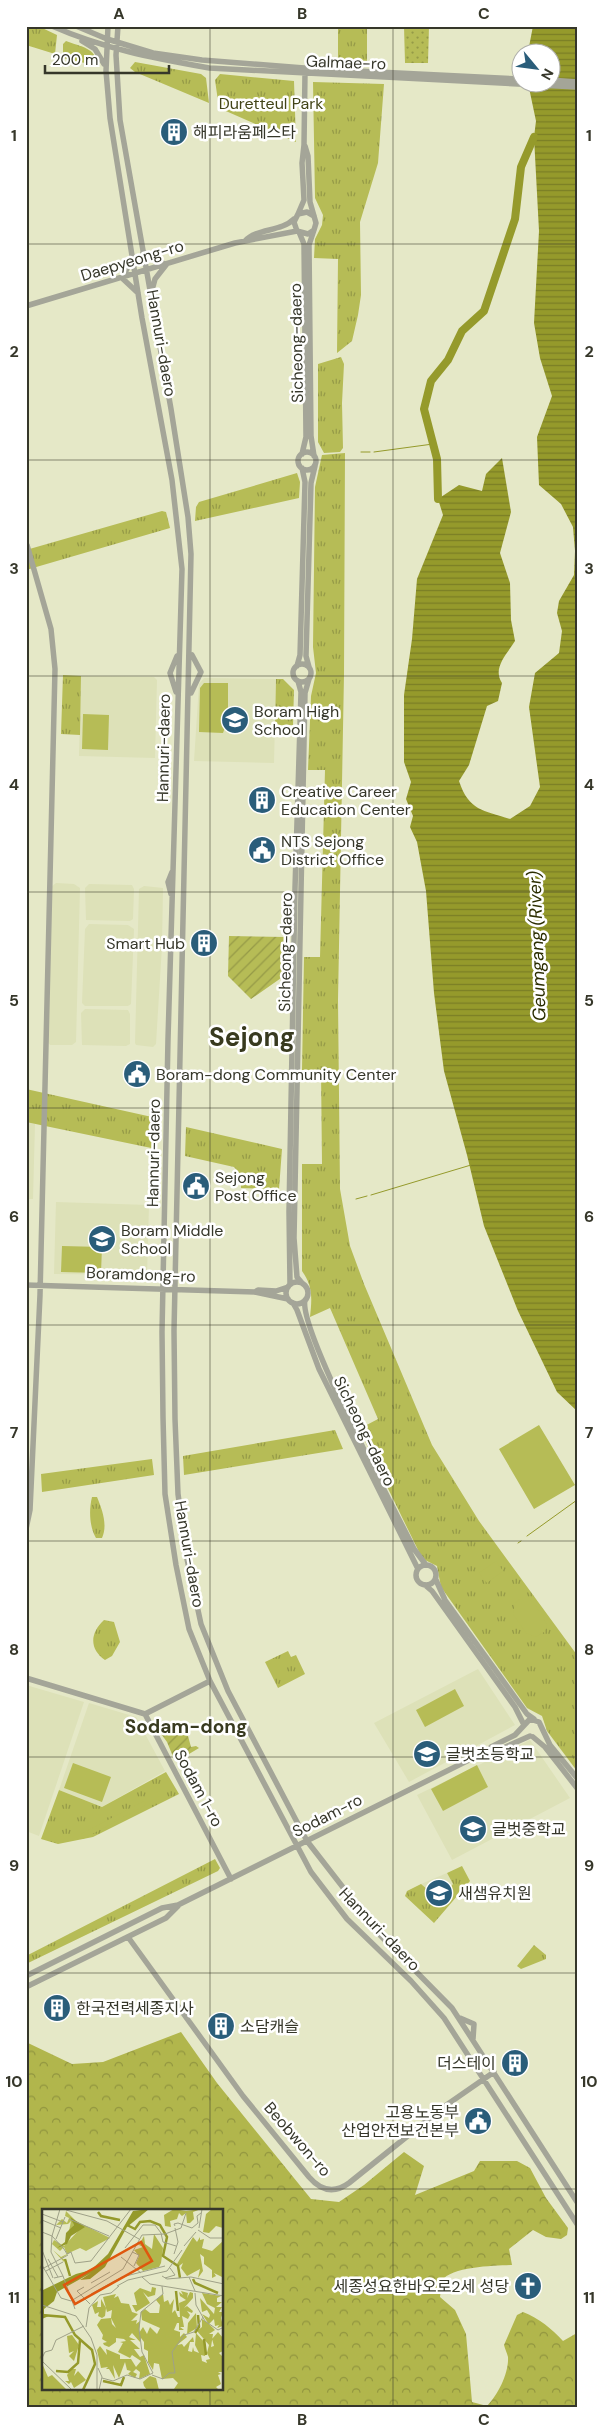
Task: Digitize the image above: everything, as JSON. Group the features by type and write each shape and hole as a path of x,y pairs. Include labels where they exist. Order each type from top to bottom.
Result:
{"street":[{"path":"52,26 106,46 117,46"},
{"path":"77,27 98,26"},
{"name":"Hannuri-daero","path":"108,26 106,71 114,148 178,520 182,569 168,1039 162,1332 165,1494 176,1565 189,1628 210,1681 311,1872 336,1906 365,1938 426,1996 444,2018 577,2224"},
{"name":"Hannuri-daero","path":"118,26 120,120 190,528 192,601 189,647 175,1419 178,1494 187,1559 201,1624 236,1707 307,1841 380,1935 436,1988 460,2018 577,2202"},
{"path":"77,27 107,39 117,46"},
{"path":"74,35 95,49 104,61 106,71"},
{"name":"Galmae-ro","path":"117,46 178,57 305,71 510,78"},
{"path":"298,231 294,222 304,200 302,163 305,71"},
{"name":"Galmae-ro","path":"370,73 577,87"},
{"path":"560,81 577,82"},
{"path":"245,241 250,242 298,231 308,234 314,230 316,223 310,202 308,156 304,145"},
{"path":"245,241 249,236 286,225 297,216 307,212 314,216"},
{"name":"Sicheong-daero","path":"314,230 309,245 311,436 314,456"},
{"name":"Sicheong-daero","path":"298,231 303,238 304,264 306,437 302,454"},
{"name":"Daepyeong-ro","path":"26,306 245,241"},
{"path":"143,252 166,265 156,279 151,295"},
{"path":"133,257 122,278 138,293"},
{"path":"142,318 144,311 148,308 154,315"},
{"path":"310,452 314,456 315,466 311,483 306,637 306,656 311,673 309,679 304,682 298,681 293,674 300,656 305,482 302,468 298,462 302,454 310,452"},
{"path":"302,468 310,470 315,466"},
{"path":"26,1529 30,1510 39,1285 55,669 51,629 27,545"},
{"path":"188,700 201,672 194,662 189,647"},
{"path":"297,666 303,664 309,667"},
{"name":"Sicheong-daero","path":"302,1283 297,1277 294,1238 305,693 309,679"},
{"name":"Sicheong-daero","path":"289,1285 295,888 301,692 298,681"},
{"path":"296,1282 302,1283 308,1291 305,1300 300,1304 255,1292 258,1290 283,1289 296,1282"},
{"name":"Boramdong-ro","path":"26,1285 255,1292"},
{"path":"289,1285 286,1293 290,1301"},
{"name":"Sicheong-daero","path":"305,1300 304,1308 309,1327 325,1366 414,1549 426,1565"},
{"name":"Sicheong-daero","path":"290,1301 319,1369 418,1569"},
{"path":"577,1778 550,1745 536,1720 527,1714 445,1600 436,1580 436,1571 431,1566 426,1565 418,1569 417,1579 432,1591 515,1707 524,1726 525,1733 545,1746 577,1788"},
{"path":"425,1586 432,1584 436,1580"},
{"path":"26,1678 145,1714 210,1681"},
{"name":"Sodam 1-ro","path":"145,1714 230,1879"},
{"path":"524,1726 530,1719 536,1720"},
{"name":"Sodam-ro","path":"26,1976 162,1908 178,1905 489,1750 491,1747 515,1734 524,1726"},
{"path":"532,1736 539,1734 541,1728"},
{"name":"Sodam-ro","path":"489,1750 494,1752 532,1736"},
{"name":"Sodam-ro","path":"26,1987 166,1918 178,1905"},
{"name":"Beobwon-ro","path":"128,1937 243,2096 315,2184 327,2190 338,2190 349,2183 494,2072"}],"shaded area":[{"path":"81,676 154,677 157,680 155,758 79,756"},
{"name":"Boram High School","path":"204,678 276,679 274,763 194,761 199,684"},
{"path":"56,883 74,884 80,888 76,1042 72,1045 50,1045 47,1041 51,887"},
{"path":"89,884 132,885 134,889 133,919 130,921 86,920 85,888"},
{"path":"144,886 163,888 162,946 156,1044 153,1047 136,1045 135,1043 139,889"},
{"path":"89,924 128,925 134,929 131,1004 128,1006 85,1006 82,1003 85,929"},
{"path":"85,1009 128,1010 130,1014 130,1044 126,1046 82,1045 81,1013"},
{"path":"26,1122 35,1124 33,1199 26,1199"},
{"name":"Boram Middle School","path":"56,1202 149,1205 147,1275 54,1274"},
{"name":"글벗초등학교","path":"478,1669 515,1725 409,1782 374,1723"},
{"path":"26,1685 84,1702 39,1836 26,1831"},
{"path":"89,1703 136,1717 165,1771 102,1807 59,1790"},
{"name":"글벗중학교","path":"530,1740 570,1798 452,1860 417,1795"},
{"name":"새샘유치원","path":"447,1873 453,1884 440,1901 421,1884"}],"green space":[{"path":"26,26 38,26 57,35 55,54 26,45"},
{"path":"338,26 367,26 367,63 338,62"},
{"path":"404,26 429,26 428,63 405,63"},
{"path":"66,41 91,51 97,60 98,66 63,58 63,44"},
{"path":"135,62 201,74 206,78 209,103 135,72 130,68"},
{"name":"Duretteul Park","path":"220,74 294,81 296,142 219,108 215,80"},
{"path":"313,82 384,84 378,163 360,222 361,295 358,315 352,341 337,353 338,259 314,258 315,239 322,225 323,215 315,198"},
{"path":"341,357 344,364 342,403 343,448 340,452 324,453 318,442 318,364"},
{"path":"345,453 344,675 338,1000 340,1189 350,1246 364,1284 432,1445 479,1521 577,1655 577,1771 547,1731 542,1716 527,1708 441,1587 437,1566 425,1560 420,1554 359,1429 378,1419 330,1308 310,1317 311,1293 302,1271 302,1164 322,1164 321,1070 302,1070 304,957 320,957 325,770 308,770 311,696 316,673 313,647 315,487 322,455"},
{"path":"297,473 300,482 299,498 195,521 196,507 199,502"},
{"path":"162,511 166,512 170,528 26,570 26,550"},
{"path":"63,675 81,676 80,735 61,734"},
{"path":"276,679 283,679 294,690 293,725 275,725"},
{"path":"204,683 228,683 228,719 223,733 199,732 200,688"},
{"path":"83,714 109,715 108,750 82,749"},
{"path":"229,936 286,937 284,976 251,999 228,976"},
{"path":"26,1089 161,1119 156,1149 26,1122"},
{"path":"186,1127 282,1149 279,1189 241,1188 241,1175 234,1167 185,1156"},
{"path":"62,1246 102,1247 101,1273 61,1272"},
{"path":"539,1425 575,1485 534,1509 499,1449"},
{"path":"335,1430 343,1449 184,1475 183,1456"},
{"path":"152,1459 154,1475 42,1492 41,1474"},
{"path":"92,1497 97,1497 102,1512 104,1533 102,1538 96,1538 92,1528 90,1507"},
{"path":"496,1561 503,1571 487,1583 479,1573"},
{"path":"520,1599 530,1599 544,1617 547,1627 544,1632 536,1637 526,1633 513,1614 515,1603"},
{"path":"104,1620 114,1622 120,1642 112,1656 105,1660 96,1651 93,1641 96,1630"},
{"path":"288,1651 291,1657 296,1655 305,1674 278,1688 265,1662"},
{"path":"455,1689 464,1706 425,1727 416,1710"},
{"path":"179,1723 182,1734 188,1736 191,1747 196,1746 199,1748 179,1760 174,1759 167,1742 159,1731 169,1724"},
{"path":"73,1763 111,1777 102,1802 64,1788"},
{"path":"477,1765 488,1787 443,1811 431,1789"},
{"path":"166,1772 179,1794 93,1837 58,1844 41,1839 59,1790 102,1807"},
{"path":"144,1801 146,1805 83,1839 81,1834"},
{"path":"215,1859 220,1868 218,1871 26,1964 26,1956"},
{"path":"462,1866 470,1881 434,1923 405,1896 407,1891 421,1884 440,1900 453,1884 447,1873"},
{"path":"534,1945 546,1955 546,1959 521,1969 517,1966"},
{"path":"181,2032 217,2083 311,2199 339,2202 364,2185 404,2152 424,2166 415,2195 474,2171 480,2161 517,2161 530,2168 546,2198 568,2228 567,2235 561,2239 546,2237 533,2230 509,2249 512,2265 474,2268 454,2272 442,2281 440,2297 455,2310 466,2334 472,2402 487,2406 499,2390 505,2377 508,2363 504,2345 517,2315 523,2312 545,2324 563,2341 577,2333 577,2407 26,2407 26,2044 28,2043 72,2064 103,2062"}],"water":[{"name":"Geumgang (River)","path":"533,26 577,26 577,1411 557,1392 518,1311 484,1226 444,1071 434,993 426,891 417,842 410,827 413,816 406,799 411,782 404,762 404,695 412,639 417,579 443,515 438,499 459,485 482,491 486,474 502,458 511,512 500,553 510,583 511,620 515,641 500,667 499,677 502,683 498,701 487,706 469,765 459,781 472,804 485,811 510,819 530,806 540,787 529,707 535,673 559,653 562,631 557,613 559,601 574,575 575,551 573,527 561,504 539,485 537,437 552,396 540,358 534,323 539,231 534,137 536,121 530,92 560,92 560,42 530,42"}],"waterway":[{"path":"438,499 437,459 424,409 431,381 448,360 462,331 484,311 515,219 521,167 534,137"},
{"path":"374,452 433,444"},
{"path":"361,452 370,452"},
{"path":"371,1195 471,1165"},
{"path":"356,1199 367,1196"},
{"path":"527,1536 577,1500"}],"place":[{"name":"해피라움페스타","path":"174,132"},
{"name":"Boram High School","path":"235,720"},
{"name":"Creative Career Education Center","path":"262,800"},
{"name":"NTS Sejong District Office","path":"262,850"},
{"name":"Smart Hub","path":"204,943"},
{"name":"Boram-dong Community Center","path":"137,1074"},
{"name":"Sejong Post Office","path":"196,1186"},
{"name":"Boram Middle School","path":"102,1239"},
{"name":"글벗초등학교","path":"427,1754"},
{"name":"글벗중학교","path":"473,1829"},
{"name":"새샘유치원","path":"439,1893"},
{"name":"한국전력세종지사","path":"57,2008"},
{"name":"소담캐슬","path":"221,2026"},
{"name":"더스테이","path":"515,2063"},
{"name":"고용노동부 산업안전보건본부","path":"478,2121"},
{"name":"세종성요한바오로2세 성당","path":"528,2286"}],"district":[{"name":"Sejong","path":"252,1037"},
{"name":"Sodam-dong","path":"186,1726"}]}
